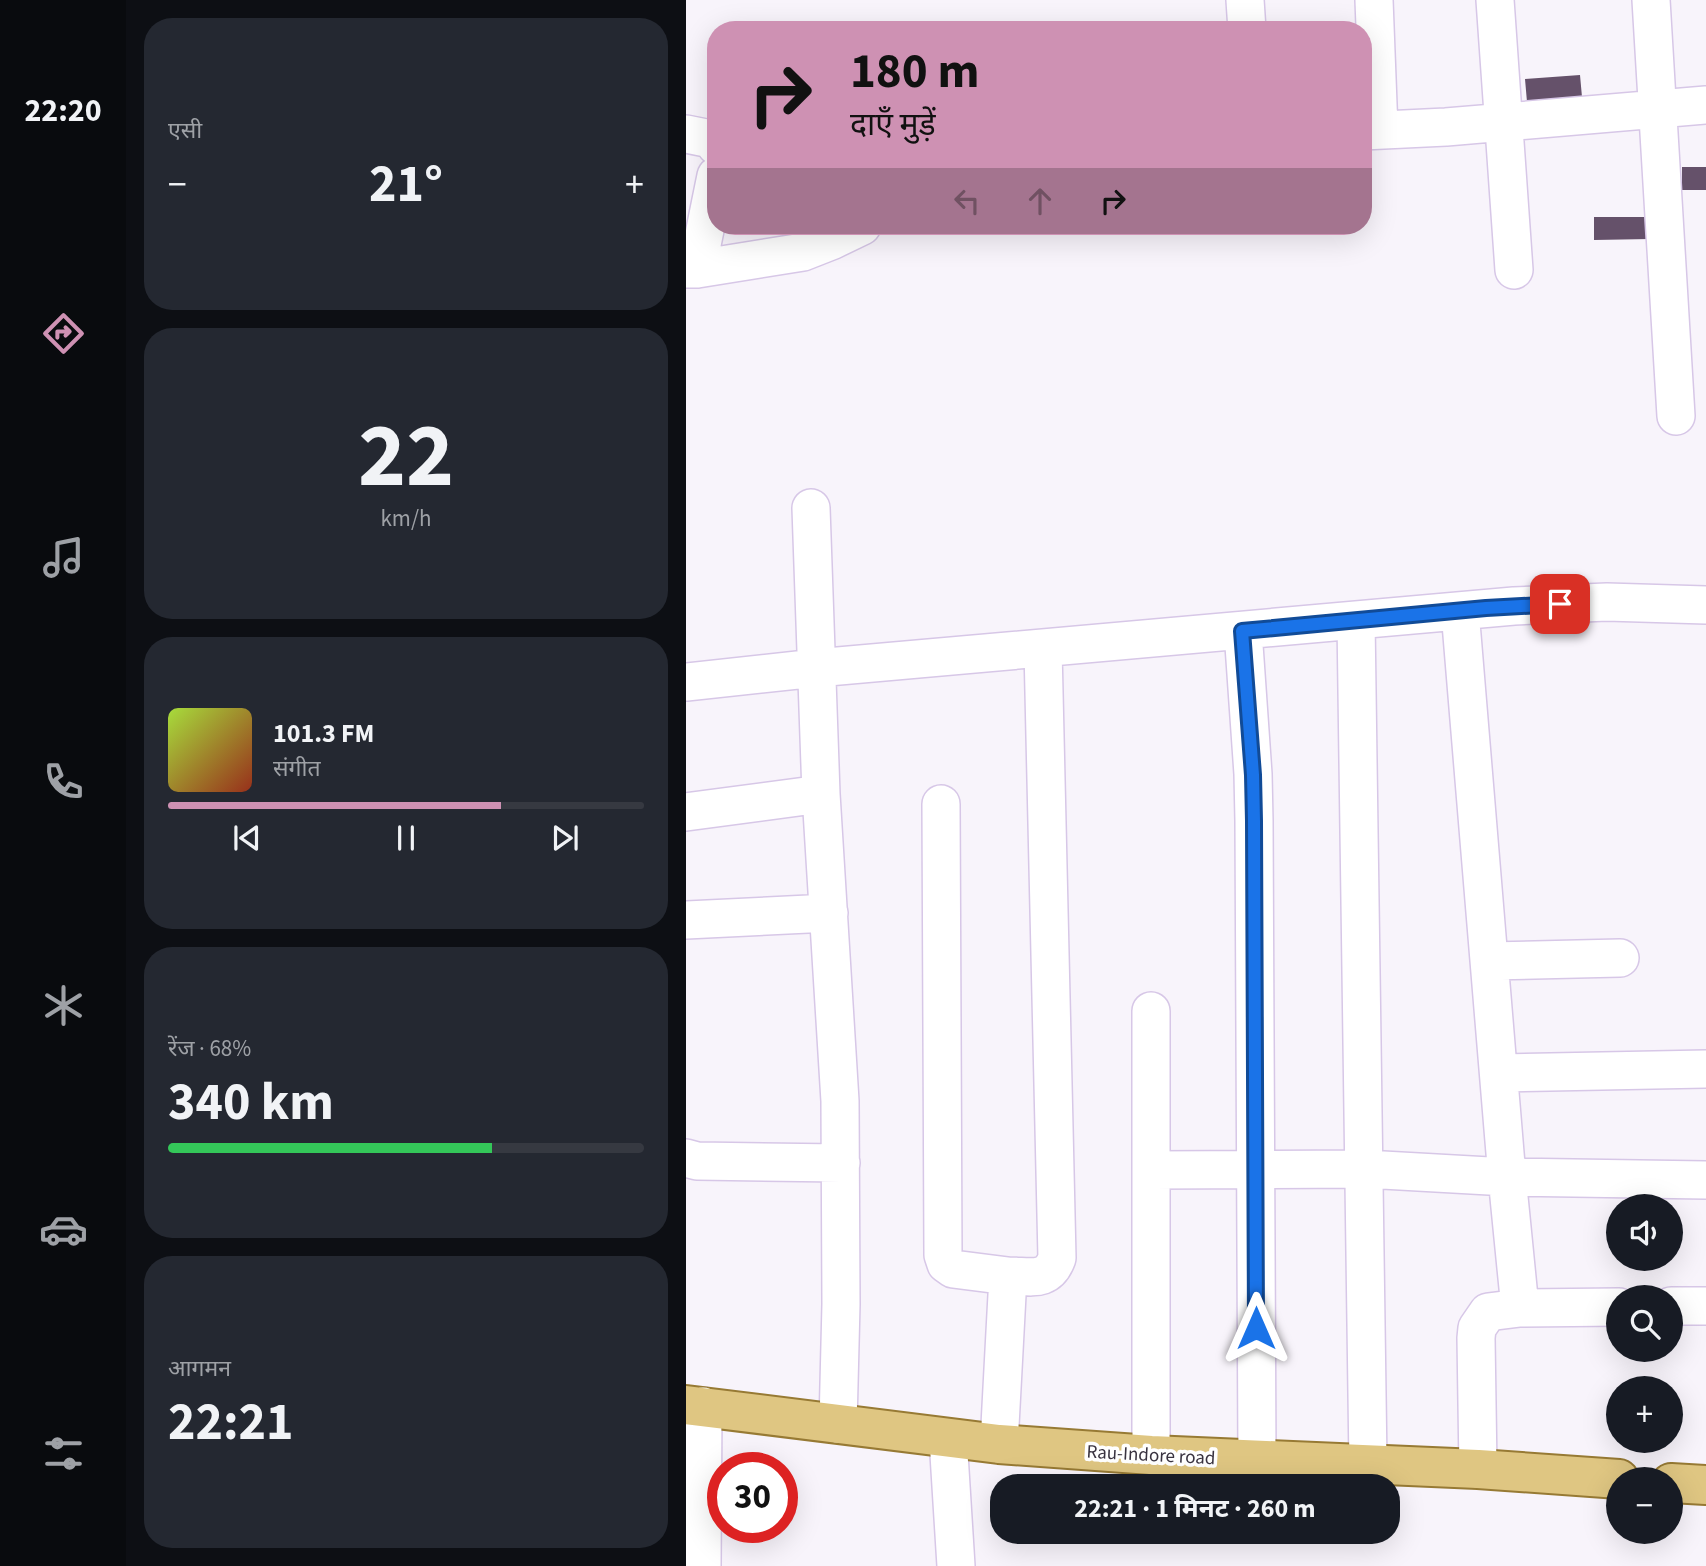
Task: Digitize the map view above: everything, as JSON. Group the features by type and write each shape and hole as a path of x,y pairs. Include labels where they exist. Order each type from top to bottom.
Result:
{"main road":[{"name":"Rau-Indore road","path":"694,1406 999,1444 1151,1455 1478,1469 1606,1478"},
{"path":"1683,1484 1706,1485"}],"street":[{"path":"1245,0 1246,21"},
{"path":"1372,87 1374,0"},
{"path":"1495,0 1514,270"},
{"path":"1651,0 1676,416"},
{"path":"1372,130 1706,105"},
{"path":"686,134 707,138"},
{"path":"707,209 691,269 803,252 843,235"},
{"path":"811,508 821,794 840,1101 841,1304 838,1424"},
{"path":"686,681 1487,608 1606,602 1706,606"},
{"path":"1487,608 1489,961 1520,1308"},
{"path":"1356,620 1368,1464"},
{"path":"1242,631 1254,809 1257,1460"},
{"path":"941,804 943,1255 946,1264 953,1269 1008,1276 1048,1274 1057,1258 1043,649"},
{"path":"686,812 821,794"},
{"path":"686,920 829,914"},
{"path":"1489,961 1620,958"},
{"path":"1151,1011 1151,1455"},
{"path":"1500,1073 1706,1069"},
{"path":"686,1158 697,1161 841,1163"},
{"path":"1151,1170 1365,1169 1507,1177 1706,1180"},
{"path":"999,1444 1008,1276"},
{"path":"1683,1306 1706,1306"},
{"path":"1478,1469 1476,1338 1477,1328 1488,1312 1520,1308 1606,1307"},
{"path":"694,1406 702,1566"},
{"path":"948,1438 956,1566"}],"building":[{"path":"1580,75 1582,97 1527,102 1525,79"},
{"path":"1682,167 1706,167 1706,190 1682,190"},
{"path":"1594,217 1650,217 1650,239 1594,240"}],"route":[{"path":"1256,1328 1254,821 1242,631 1486,608 1560,604"}]}
